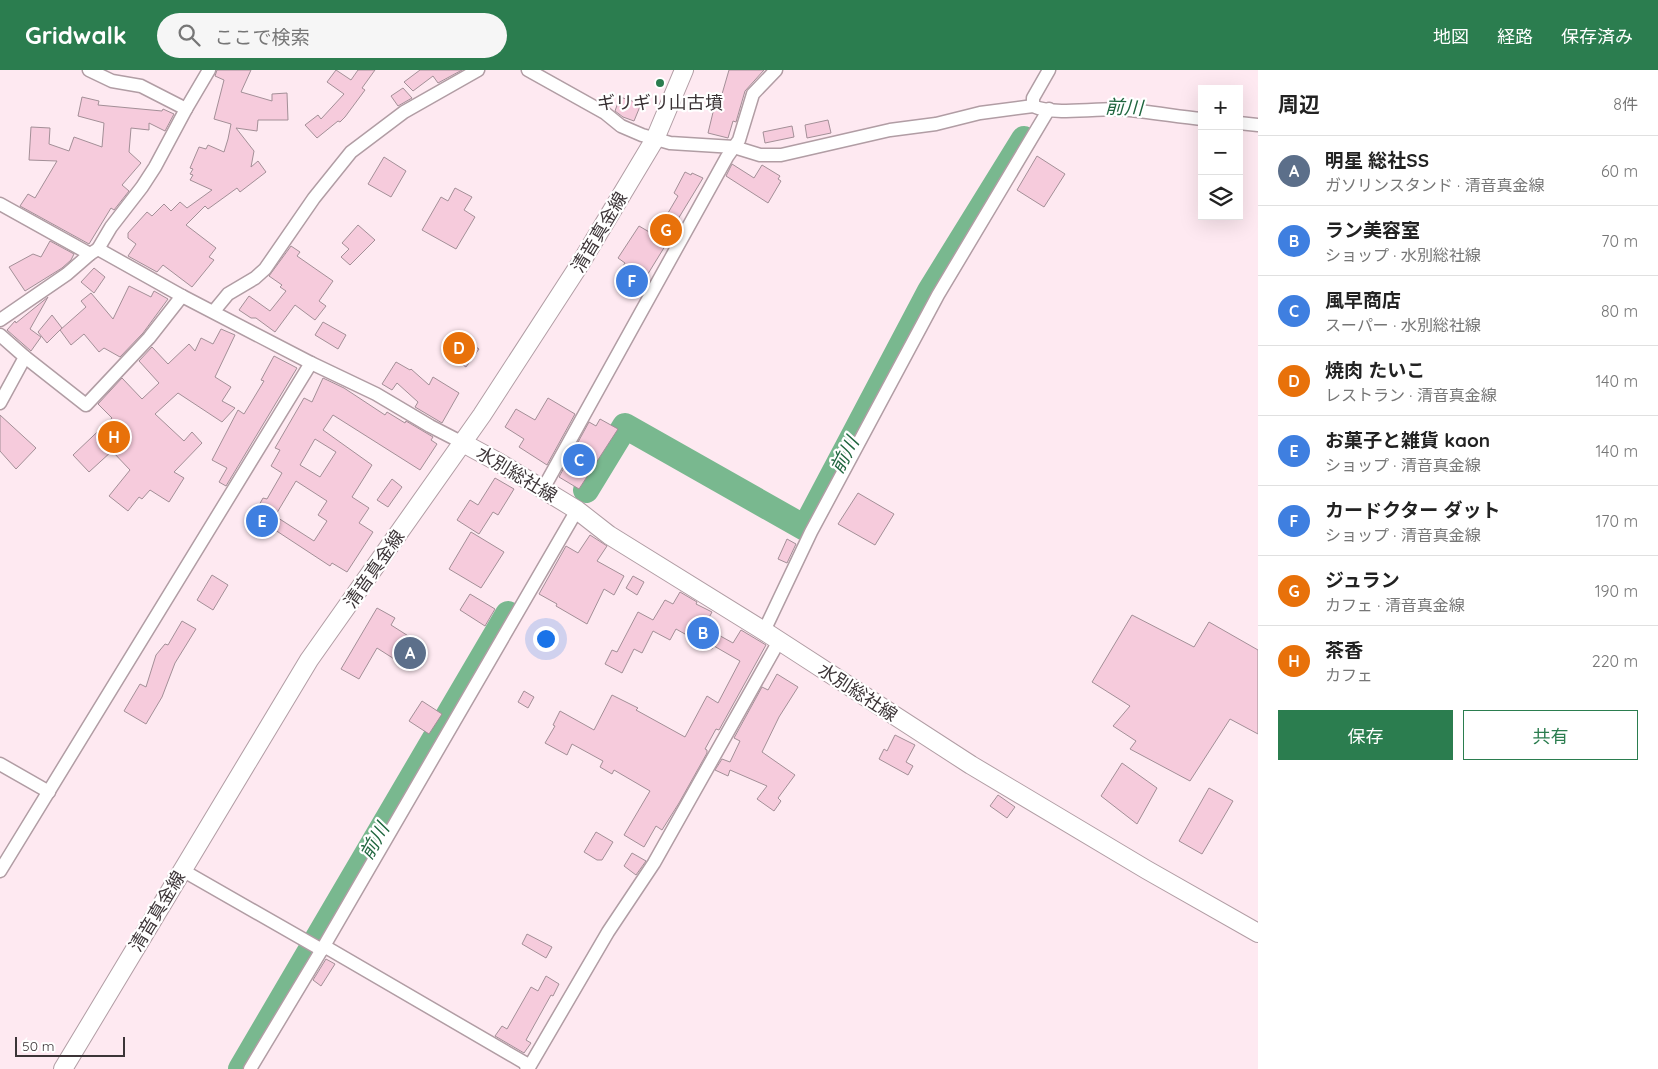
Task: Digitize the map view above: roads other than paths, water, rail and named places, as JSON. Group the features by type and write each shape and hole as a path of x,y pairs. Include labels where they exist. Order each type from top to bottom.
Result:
{"main road":[{"name":"清音真金線","path":"63,1069 309,660 463,443 580,264 655,140 684,70"},
{"name":"水別総社線","path":"463,443 498,462 576,510 609,535 764,631 972,765 1147,870 1258,933"}],"street":[{"path":"89,70 112,81 141,86 186,109"},
{"path":"0,320 67,274 94,252 110,227 142,187 155,167 209,70"},
{"path":"214,311 228,294 265,269 314,198 351,152 404,112 478,70"},
{"path":"528,70 604,113 621,126 655,140 670,143 734,147 760,155 780,155 890,130 936,124 980,112 1033,106 1049,109 1118,110 1198,119"},
{"path":"542,490 727,157 741,136 753,94 776,70"},
{"path":"1033,106 1033,98 1049,70"},
{"path":"764,631 811,532 938,295 1049,109"},
{"path":"1243,123 1258,125"},
{"path":"0,204 376,394 463,443"},
{"path":"0,335 86,405 150,338 182,296"},
{"path":"0,403 25,356"},
{"path":"0,870 181,573 312,363"},
{"path":"250,1069 318,946 576,510"},
{"path":"182,870 318,946 525,1068 608,932 654,863 779,641"},
{"path":"0,764 49,792"}],"waterway":[{"name":"前川","path":"586,490 625,426 805,528 930,291 1024,139"},
{"name":"前川","path":"241,1069 508,614"}],"place":[{"name":"ギリギリ山古墳","path":"660,83"},
{"name":"ジュラン","path":"666,230"},
{"name":"カードクター ダット","path":"632,281"},
{"name":"焼肉 たいこ","path":"459,348"},
{"name":"茶香","path":"114,437"},
{"name":"風早商店","path":"579,460"},
{"name":"お菓子と雑貨 kaon","path":"262,521"},
{"name":"ラン美容室","path":"703,633"},
{"name":"明星 総社SS","path":"410,653"}]}
